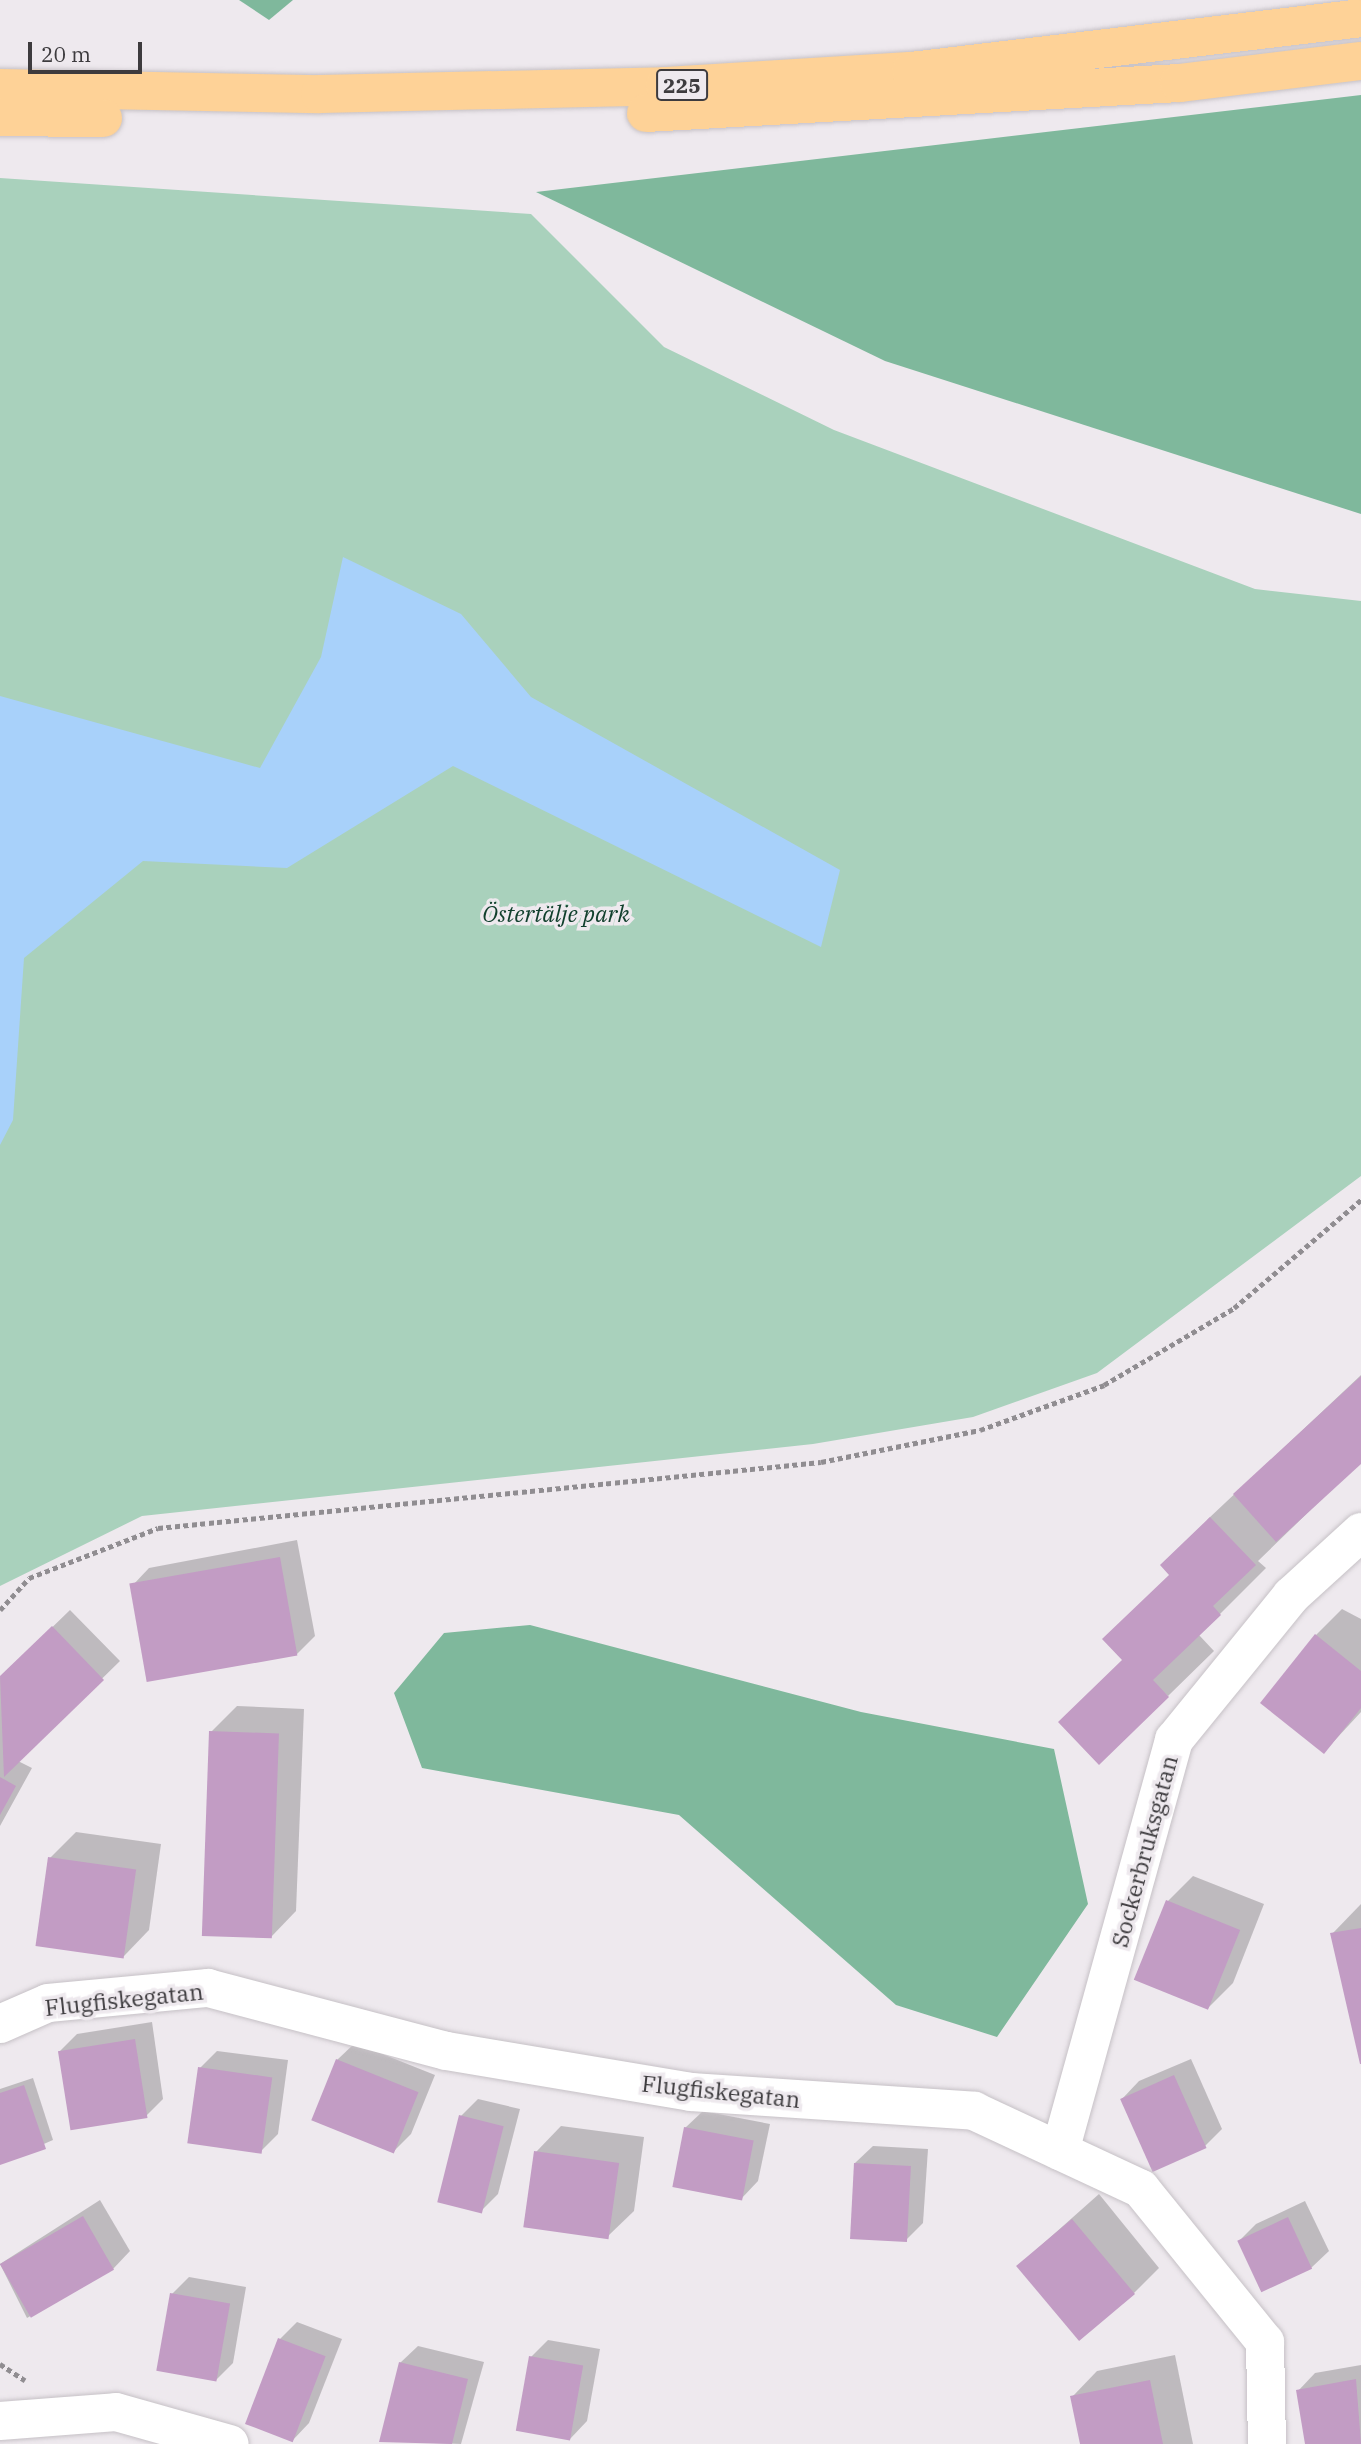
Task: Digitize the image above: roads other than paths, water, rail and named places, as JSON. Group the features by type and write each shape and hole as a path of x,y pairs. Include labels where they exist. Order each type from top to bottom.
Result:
{"main road":[{"name":"225","path":"0,88 320,94 679,85 911,71 1361,18"},
{"name":"225","path":"0,117 323,120 660,113 1179,83 1361,61"}],"street":[{"name":"Sockerbruksgatan","path":"1060,2151 1174,1740 1291,1596 1361,1532"},
{"name":"Flugfiskegatan","path":"0,2024 48,2003 208,1987 446,2051 691,2092 974,2111 1141,2189 1265,2342 1267,2444"},
{"path":"0,2421 116,2412 230,2444"}],"water":[{"path":"343,557 461,614 531,697 840,870 821,947 453,766 287,868 143,861 24,958 13,1120 0,1145 0,696 260,768 321,657"}],"park label":[{"name":"Östertälje park","path":"556,913"}]}
